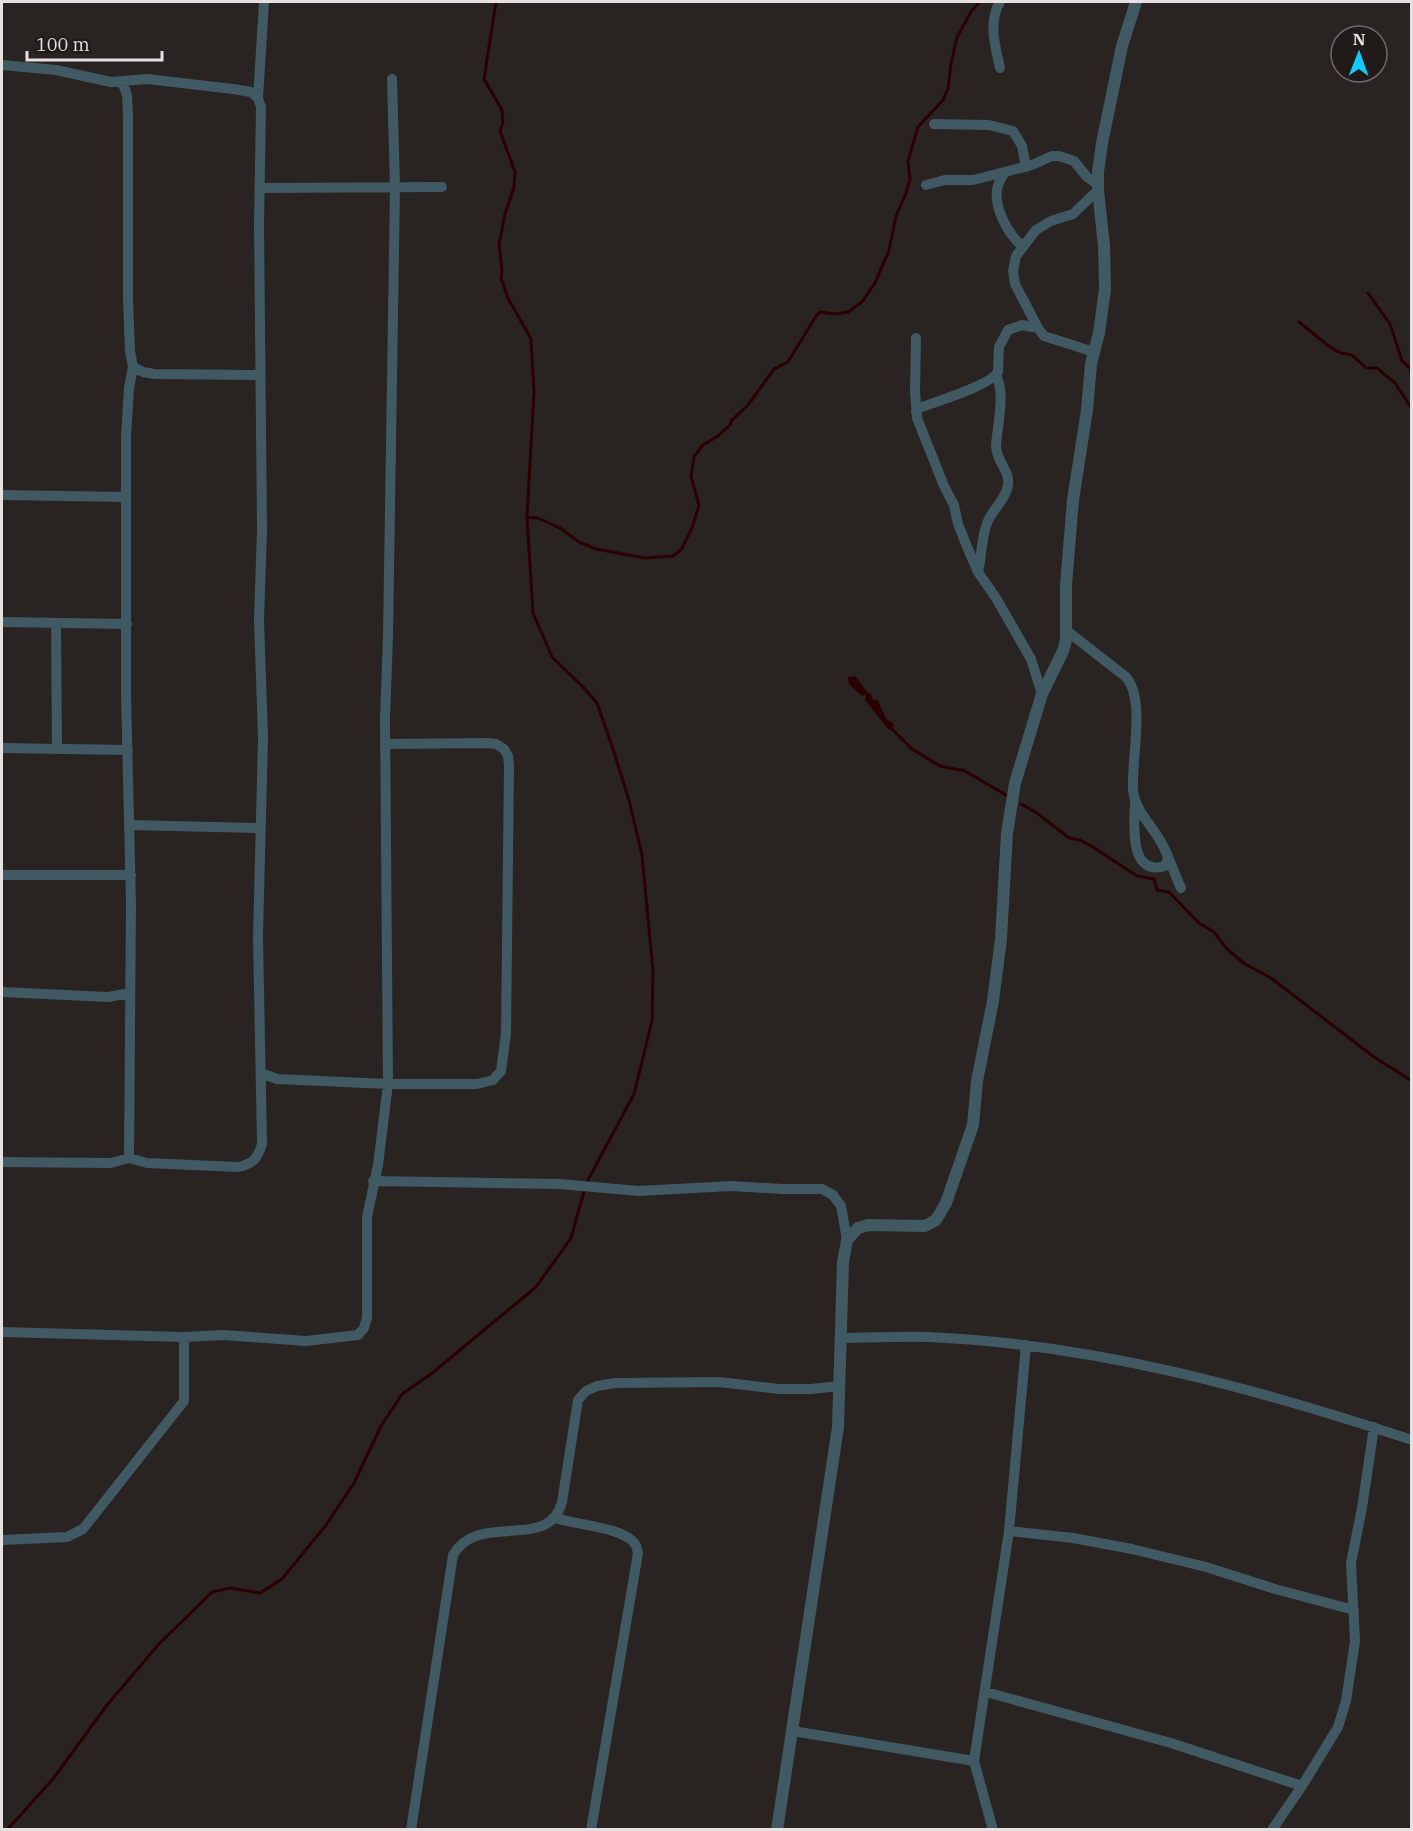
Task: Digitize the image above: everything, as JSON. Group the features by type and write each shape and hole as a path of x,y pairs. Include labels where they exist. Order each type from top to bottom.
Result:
{"street":[{"path":"2,1162 111,1163 129,1158 147,1163 238,1167 250,1165 259,1156 262,1144 258,937 262,748 259,620 262,530 261,107 258,98 264,2"},
{"path":"1000,2 994,14 993,26 1000,68"},
{"path":"847,1240 858,1227 868,1225 925,1226 936,1221 946,1203 970,1139 975,1113 977,1081 993,1001 1001,939 1007,833 1013,796 1042,694 1063,651 1067,631 1066,585 1074,500 1087,410 1088,381 1099,333 1105,281 1104,246 1097,187 1102,142 1122,46 1136,2"},
{"path":"2,65 56,70 111,82 147,79 233,88 251,92 258,98"},
{"path":"2,1332 184,1337 223,1335 306,1341 358,1335 364,1328 368,1308 367,1217 378,1165 388,1084 385,718 395,187 392,79"},
{"path":"122,81 127,95 128,114 128,298 130,351 133,367 129,388 126,437 131,875 129,1158"},
{"path":"934,124 989,125 1012,131 1022,146 1026,166"},
{"path":"926,185 945,180 973,180 1039,163 1052,156 1068,157 1080,166 1097,187"},
{"path":"1005,172 997,189 997,202 1009,231 1022,246"},
{"path":"261,188 442,187"},
{"path":"1094,352 1044,336 1015,284 1013,271 1016,256 1036,230 1051,220 1073,214 1097,187"},
{"path":"978,572 988,520 1007,489 1008,482 1008,475 996,455 1000,395 999,381 996,376 999,347 1008,330 1014,326 1038,328"},
{"path":"916,338 916,412 944,486 954,505 958,524 978,572 996,598 1031,659 1042,694"},
{"path":"133,367 154,374 260,375"},
{"path":"916,412 919,408 986,383 996,376"},
{"path":"2,495 126,497"},
{"path":"2,622 127,624"},
{"path":"56,623 57,749"},
{"path":"1067,631 1119,671 1132,687 1135,702 1133,771 1136,848 1142,860 1149,867 1157,869 1165,866 1168,859"},
{"path":"261,1072 277,1079 388,1084 477,1083 493,1080 501,1071 506,1034 510,800 508,756 504,749 496,744 386,744"},
{"path":"2,748 128,750"},
{"path":"1135,801 1143,818 1159,839 1181,888"},
{"path":"130,825 260,828"},
{"path":"2,875 131,875"},
{"path":"2,992 108,997 130,993"},
{"path":"373,1181 559,1184 639,1191 731,1186 822,1189 833,1195 841,1206 847,1240 843,1262 838,1427 777,1830"},
{"path":"2,1539 67,1537 83,1529 184,1401 184,1337"},
{"path":"841,1338 927,1337 1026,1345 1108,1358 1252,1390 1412,1440"},
{"path":"993,1830 974,1761 1009,1531 1026,1345"},
{"path":"411,1830 453,1555 458,1547 473,1537 533,1529 549,1524 556,1518 562,1502 578,1400 586,1391 597,1386 615,1383 698,1381 779,1389 840,1386"},
{"path":"1272,1830 1338,1727 1346,1701 1354,1641 1351,1563 1374,1427"},
{"path":"556,1518 624,1535 635,1544 638,1553 591,1830"},
{"path":"1009,1531 1073,1538 1132,1549 1206,1567 1275,1589 1354,1610"},
{"path":"986,1692 1160,1739 1302,1786"},
{"path":"793,1731 974,1761"}],"shaded area":[{"path":"855,676 871,694 872,699 878,700 886,719 894,724 892,729 888,729 865,700 866,695 862,696 849,684 848,677"}],"waterway":[{"path":"496,2 484,79 502,110 503,122 500,131 515,172 514,187 505,214 499,244 501,278 508,298 531,339 534,392 527,517 533,613 552,657 597,703 613,749 629,800 642,855 653,971 652,1021 634,1094 587,1182"},
{"path":"527,517 538,518 560,528 579,542 596,549 645,558 673,556 681,550 692,528 699,505 691,476 694,457 703,445 730,425 774,369 788,362 820,312 835,314 848,312 862,302 875,283 889,250 896,216 910,179 908,161 918,127 943,100 948,88 957,37 972,10 980,2"},
{"path":"1368,293 1390,324 1402,361 1410,368 1412,377"},
{"path":"1299,322 1330,347 1341,353 1352,355 1366,368 1377,368 1395,383 1412,409"},
{"path":"889,726 912,749 940,766 965,771 1006,795"},
{"path":"1021,804 1037,813 1069,838 1080,840 1093,847 1137,876 1154,879 1157,890 1169,892 1199,923 1214,932 1227,949 1245,964 1271,978 1374,1057 1412,1081"},
{"path":"7,1830 53,1779 107,1705 159,1644 212,1592 230,1588 260,1593 282,1579 326,1525 354,1483 381,1426 402,1394 431,1374 536,1287 571,1238 585,1188"}]}
